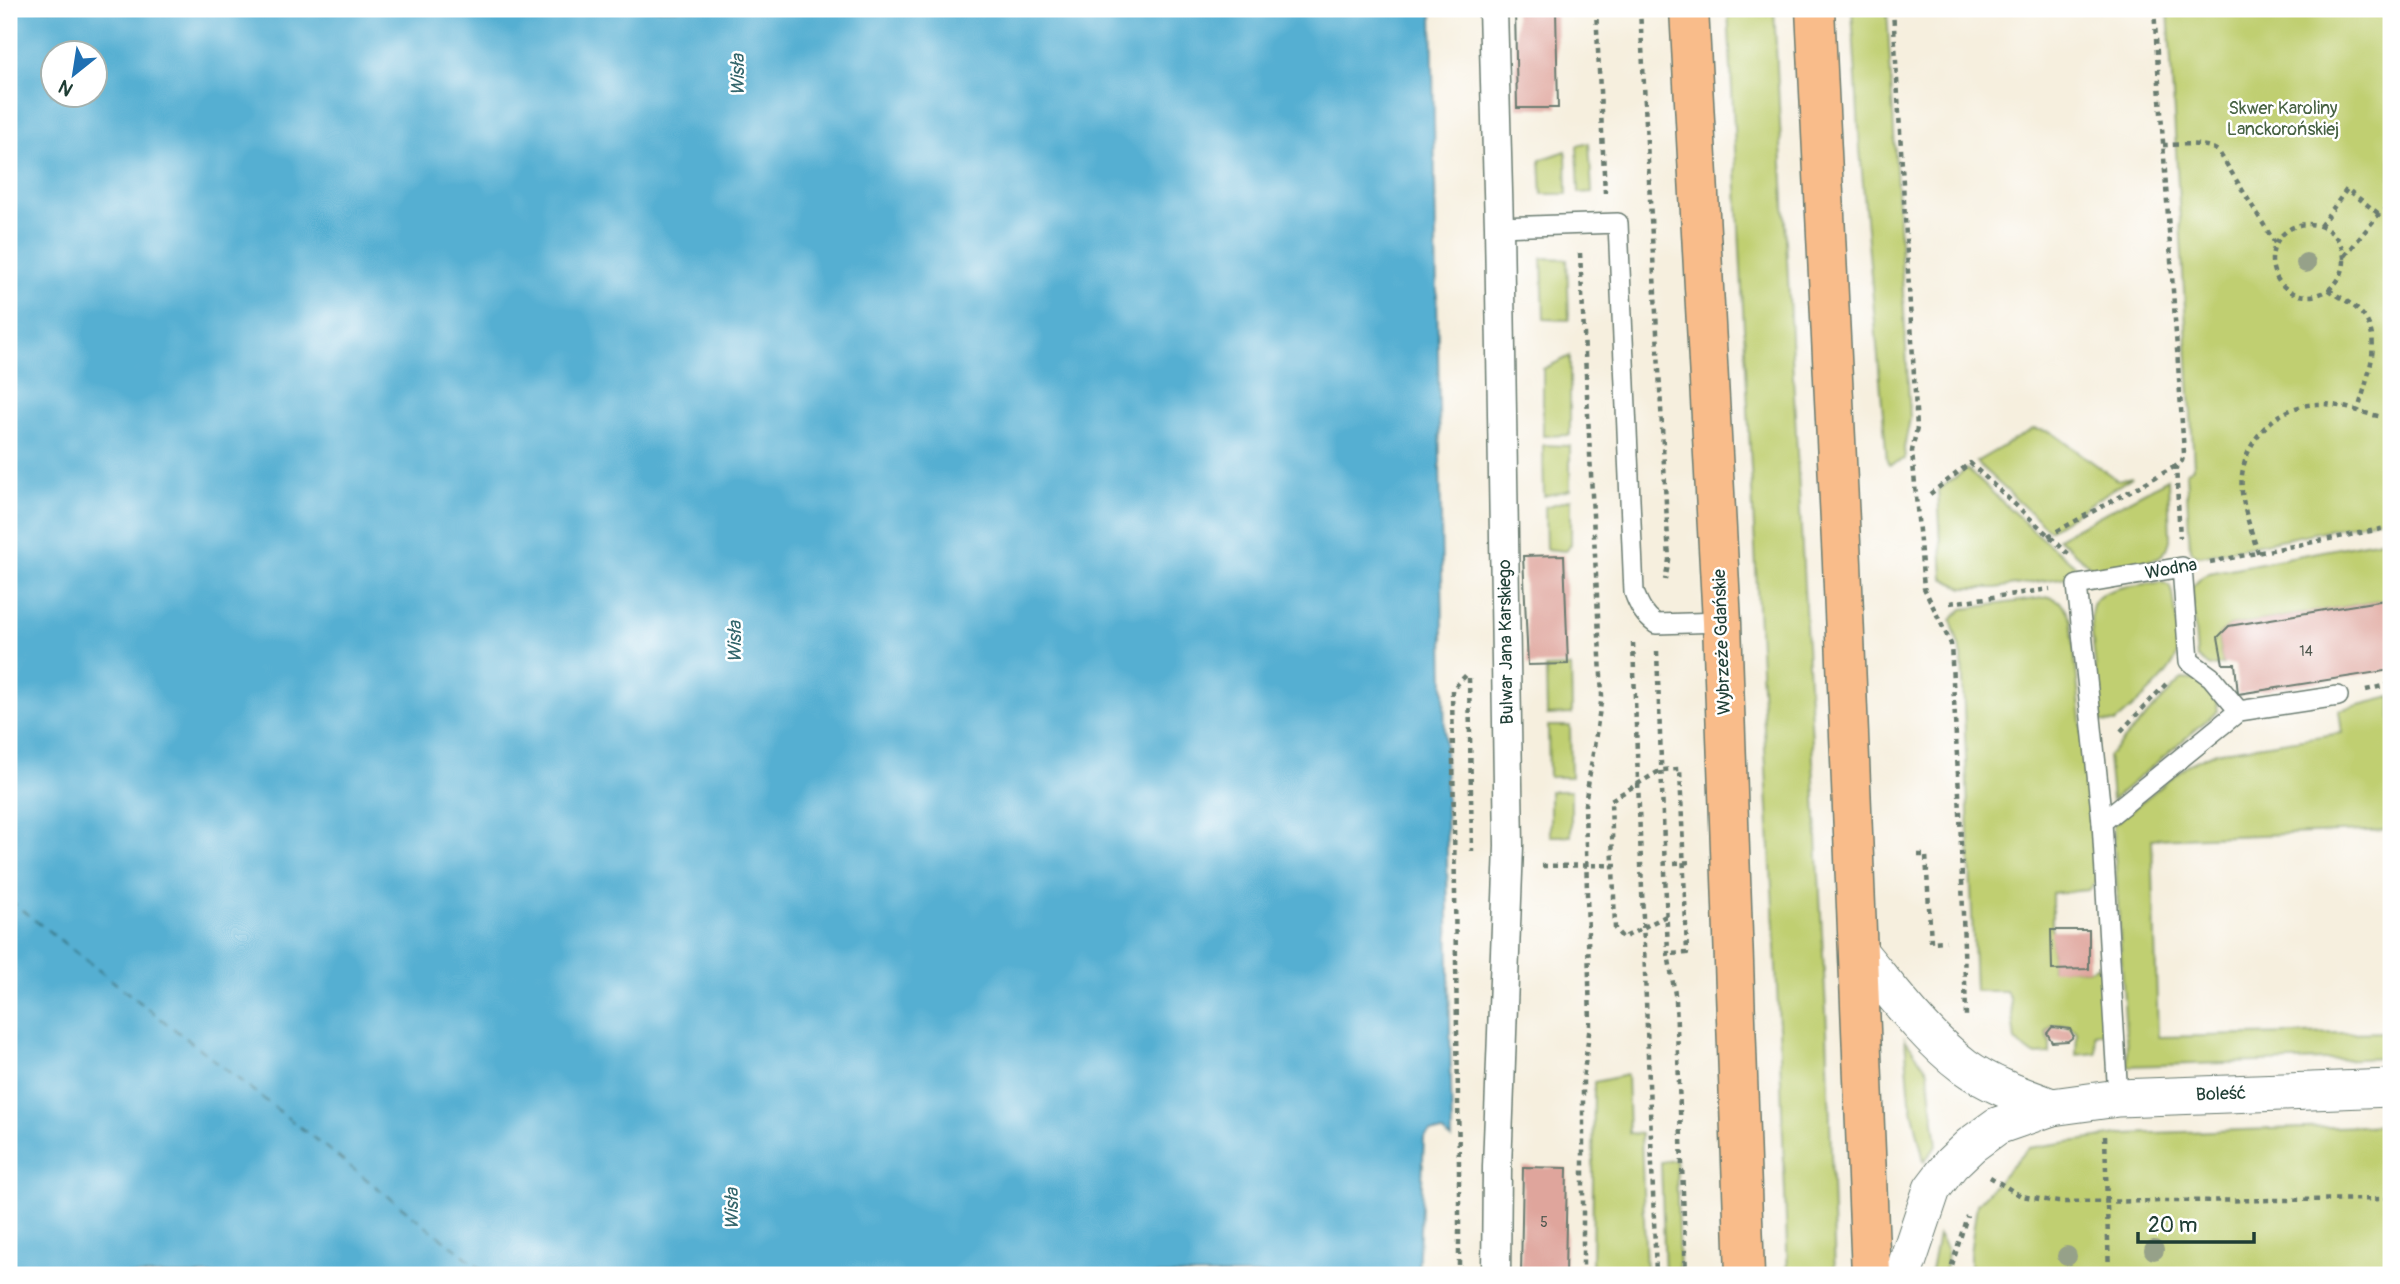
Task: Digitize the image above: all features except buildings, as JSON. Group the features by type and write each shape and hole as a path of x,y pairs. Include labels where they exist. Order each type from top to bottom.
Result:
{"main road":[{"name":"Wybrzeże Gdańskie","path":"1689,9 1722,622 1745,1275"},
{"path":"1815,9 1834,372 1871,1275"}],"street":[{"name":"Bulwar Jana Karskiego","path":"1493,9 1509,846 1497,1167 1496,1275"},
{"name":"Boleść","path":"1858,951 1914,1017 1965,1066 2014,1093 2052,1107 2112,1114 2391,1088"},
{"name":"Boleść","path":"1903,1275 1932,1189 1951,1164 1997,1126 2052,1107"}],"lane":[{"path":"1499,227 1618,223 1634,592 1653,615 1722,622"},
{"path":"2182,567 2189,661 2211,677 2239,711"},
{"name":"Wodna","path":"2077,585 2182,567"},
{"path":"2077,585 2102,822 2112,1114"},
{"path":"2102,822 2239,711 2338,696"}],"path":[{"path":"1583,1275 1583,1080 1590,1025 1585,804 1602,696 1580,253 1607,190 1596,9"},
{"path":"1640,9 1669,560 1667,576 1653,615 1668,954 1676,1000 1686,1275"},
{"path":"1893,9 1917,428 1912,451 1914,483 1924,588 1951,644 1960,812 1966,1027"},
{"path":"2048,537 2176,466 2182,461 2184,453 2154,9"},
{"path":"2386,9 2391,28"},
{"path":"2163,145 2205,146 2213,147 2219,152 2275,243"},
{"path":"2320,226 2347,189 2379,214"},
{"path":"2344,257 2337,238 2320,226 2299,224 2281,235 2275,243 2271,264 2280,284 2288,291 2308,297 2329,290 2341,275 2344,257 2379,214 2391,206"},
{"path":"2329,290 2361,312 2372,336 2373,357 2358,411"},
{"path":"2258,553 2245,507 2242,470 2256,439 2281,413 2300,406 2319,404 2338,405 2391,418"},
{"path":"1930,494 1970,463 2099,581"},
{"path":"2176,466 2182,567"},
{"name":"Wodna","path":"2182,567 2391,527"},
{"path":"1950,603 2077,585"},
{"path":"1653,615 1637,632 1633,649 1656,1275"},
{"path":"2096,756 2189,661"},
{"path":"1459,1275 1451,690 1469,672"},
{"path":"1666,916 1623,937 1615,929 1611,800 1661,770 1679,769 1686,953 1668,954"},
{"path":"1918,855 1926,855 1931,942 1946,941"},
{"path":"1674,863 1693,862"},
{"path":"2109,1275 2107,1201 2112,1114"},
{"path":"1986,1174 2021,1196 2058,1202 2391,1199"}],"green space":[{"path":"1728,9 1774,9 1827,1030 1835,1275 1788,1275 1779,1028"},
{"path":"1852,9 1887,9 1910,419 1904,448 1905,459 1889,465 1860,149"},
{"name":"Skwer Karoliny Lanckorońskiej","path":"2168,9 2391,9 2391,517 2201,556 2190,549 2186,472 2194,467"},
{"path":"1589,143 1592,192 1579,193 1577,146"},
{"path":"1566,151 1567,194 1542,194 1540,160"},
{"path":"1542,258 1567,259 1569,320 1544,319"},
{"path":"1570,356 1570,435 1543,436 1543,369"},
{"path":"2033,429 2051,432 2117,480 2132,477 2049,530 1976,462"},
{"path":"1543,445 1570,446 1570,490 1544,496"},
{"path":"1967,469 2077,567 2080,575 1996,588 1963,588 1943,578 1938,490"},
{"path":"2168,479 2170,540 2167,549 2159,558 2097,572 2058,538"},
{"path":"1571,499 1571,545 1565,551 1546,549 1545,507"},
{"path":"2391,538 2391,599 2229,626 2218,637 2223,664 2210,667 2197,657 2192,587 2202,577 2209,573"},
{"path":"2162,582 2170,586 2173,593 2178,634 2176,657 2163,678 2115,723 2101,722 2091,622 2093,605 2097,598 2113,590"},
{"path":"2050,597 2063,605 2071,619 2097,880 2089,890 2052,893 2052,969 2089,969 2100,965 2104,1033 2095,1034 2096,1053 2076,1055 2077,1032 2067,1025 2052,1025 2046,1032 2050,1054 2034,1055 2015,1041 2010,999 2006,991 1975,991 1962,656 1951,620 1963,609"},
{"path":"1571,667 1572,714 1547,715 1546,668"},
{"path":"2182,679 2198,680 2216,698 2218,711 2112,800 2108,756"},
{"path":"2391,697 2391,830 2152,839 2158,1037 2391,1032 2391,1058 2128,1066 2113,825 2187,765 2216,752 2342,733 2339,710"},
{"path":"1548,726 1570,726 1571,777 1549,777"},
{"path":"1550,791 1571,791 1571,836 1550,836"},
{"path":"1905,1039 1928,1071 1937,1146 1924,1161 1910,1100"},
{"path":"1627,1075 1629,1133 1641,1134 1646,1275 1592,1275 1594,1082"},
{"path":"2391,1125 2391,1275 1970,1275 1970,1253 1977,1204 2028,1148 2125,1134"},
{"path":"1676,1160 1679,1273 1665,1275 1661,1162"},
{"path":"1938,1235 1947,1249 1945,1275 1930,1275"}],"water":[{"name":"Wisła","path":"9,9 1432,9 1452,1139 1442,1132 1430,1132 1424,1138 1418,1275 9,1275"}],"ferry route":[{"path":"9,900 489,1275"}]}
